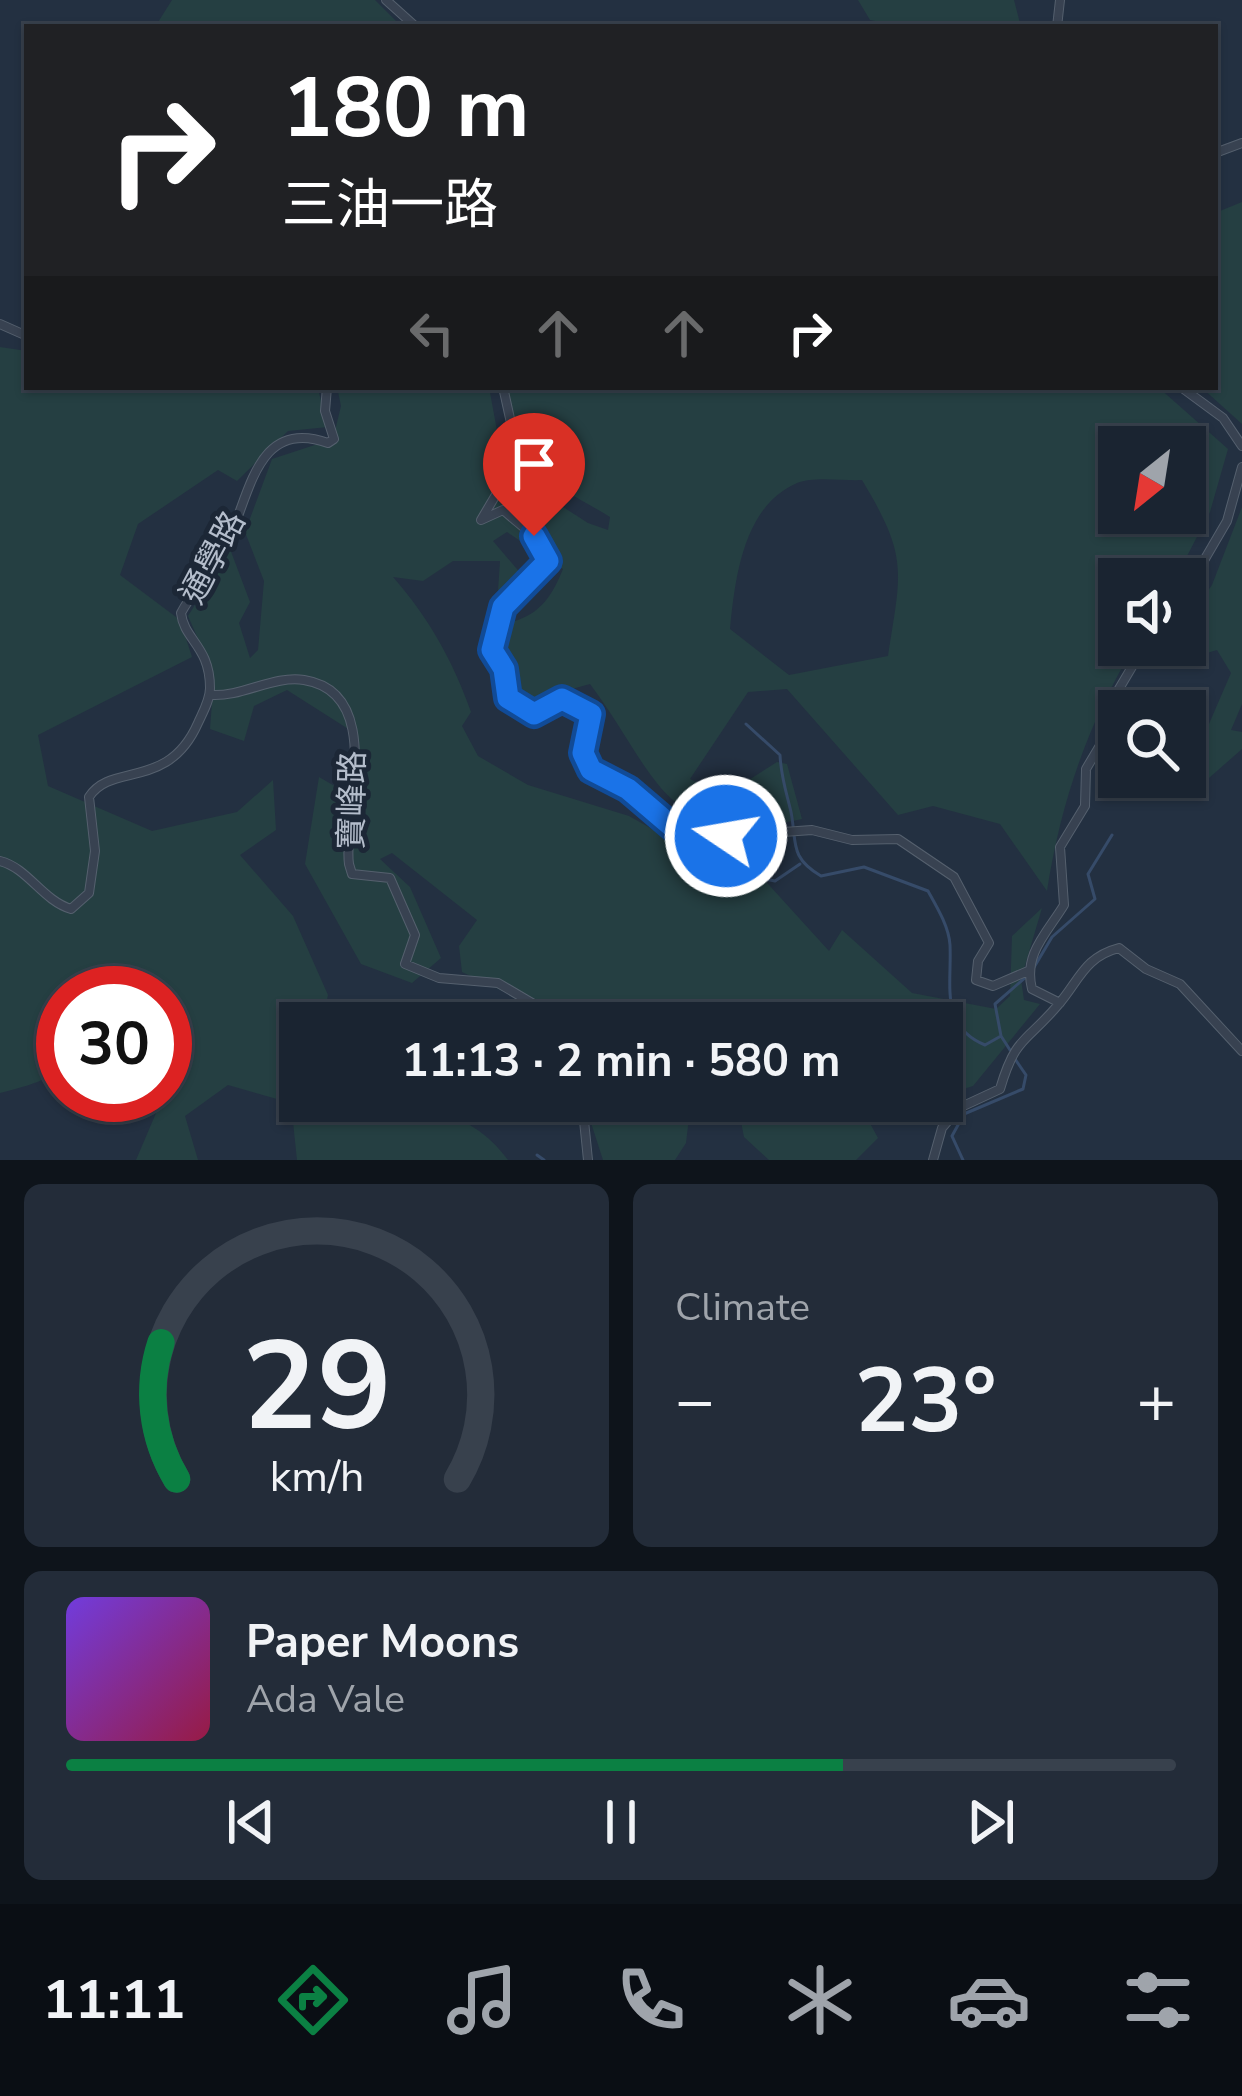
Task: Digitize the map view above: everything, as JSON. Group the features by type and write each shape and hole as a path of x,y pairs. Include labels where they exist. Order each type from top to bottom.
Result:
{"street":[{"path":"386,0 413,24"},
{"name":"通學路","path":"211,695 208,656 182,613 198,581 224,550 270,451 285,438 334,439 325,411 327,390"},
{"path":"503,390 512,454 503,485 483,509 481,520 503,510 534,536 548,561 501,611 492,650 504,669 508,698 534,714 562,699 582,705 591,714 583,753 591,770 628,789 676,830 700,836 812,830 852,841 898,839 957,881 989,943 978,961 976,980 993,986 1028,971"},
{"path":"1184,390 1223,418 1242,446"},
{"path":"1205,558 1227,520 1242,466"},
{"path":"1060,1003 1030,985 1028,971 1040,938 1064,905 1058,856 1085,806 1088,762 1105,737 1107,710 1132,666"},
{"name":"寶峰路","path":"211,695 298,678 330,691 340,702 353,737 356,781 349,864 352,874 390,878 399,891 415,935 405,964 439,978 499,983 531,1002"},
{"path":"0,862 16,867 56,904 76,906 89,893 94,789 159,770 182,752 211,695"},
{"path":"933,1160 942,1128 959,1108 1000,1089 1011,1052 1060,1003 1079,970 1119,948 1146,969 1180,983 1242,1051"},
{"path":"584,1122 588,1160"}],"green space":[{"path":"172,0 375,0 399,24 157,24"},
{"path":"858,0 1014,0 1020,24 890,24 870,20"},
{"path":"1242,202 1242,424 1204,390 1218,390 1218,212"},
{"path":"0,347 24,351 24,390 319,393 328,427 288,431 237,481 218,470 138,524 120,575 180,620 192,657 38,735 48,786 152,831 237,812 273,780 276,830 240,855 293,916 328,995 326,1002 279,1002 279,1100 228,1085 192,1111 192,966 36,966 36,1082 0,1093"},
{"path":"338,390 490,390 504,469 588,523 608,530 610,517 548,480 522,455 501,390 1161,390 1202,426 1098,426 1098,534 1199,534 1186,558 1098,558 1098,666 1124,666 1111,690 1098,690 1098,716 1060,826 1047,891 1000,824 933,806 898,815 787,689 748,692 690,779 724,796 777,762 787,764 802,819 756,826 720,824 692,814 651,775 590,684 528,701 508,681 493,626 519,620 537,609 563,569 507,532 493,541 522,575 515,600 497,606 500,561 453,561 423,581 393,577 429,624 456,675 471,712 462,726 478,756 528,785 629,816 707,860 760,875 829,951 842,930 912,993 959,1002 526,1002 462,972 459,946 477,920 392,853 380,859 410,887 441,958 412,983 361,964 305,864 319,777 357,799 353,732 287,690 254,706 244,741 210,729 214,675 188,616 230,549 250,602 239,623 250,658 258,650 264,581 245,532 272,459 333,439 341,406","holes":["862,480 888,528 898,584 888,656 789,675 730,629 745,546 764,508 779,494 804,481"]},
{"path":"1206,430 1228,449 1206,520"},
{"path":"1242,507 1242,704 1231,730 1242,732 1242,749 1206,779 1206,731 1231,673 1217,650 1206,653 1206,593"},
{"path":"1042,908 1021,979 1024,1000 1040,1004 973,1086 963,1089 963,1003 996,1009 1010,996 1012,936"},
{"path":"152,1122 187,1122 198,1160 136,1160"},
{"path":"293,1122 464,1122 488,1138 508,1160 297,1160"},
{"path":"591,1122 688,1122 686,1143 675,1160 603,1160"},
{"path":"741,1122 869,1122 878,1138 856,1160 769,1160 744,1137"}],"waterway":[{"path":"746,724 780,755 796,849 804,862 821,876 864,867 928,891 949,938 951,1002 960,1027 985,1045 1001,1036"},
{"path":"1033,969 1052,937 1095,899 1088,874 1112,835"},
{"path":"713,869 775,881 800,864"},
{"path":"1010,1050 1001,1036 995,1004 1027,976"},
{"path":"963,1160 952,1136 964,1114 1023,1089 1026,1075 1015,1059"},
{"path":"537,1155 544,1160"}],"route":[{"path":"534,536 548,561 503,607 492,650 504,669 502,682 508,698 534,714 562,699 582,705 591,714 583,753 591,770 628,789 676,830 726,836"}]}
